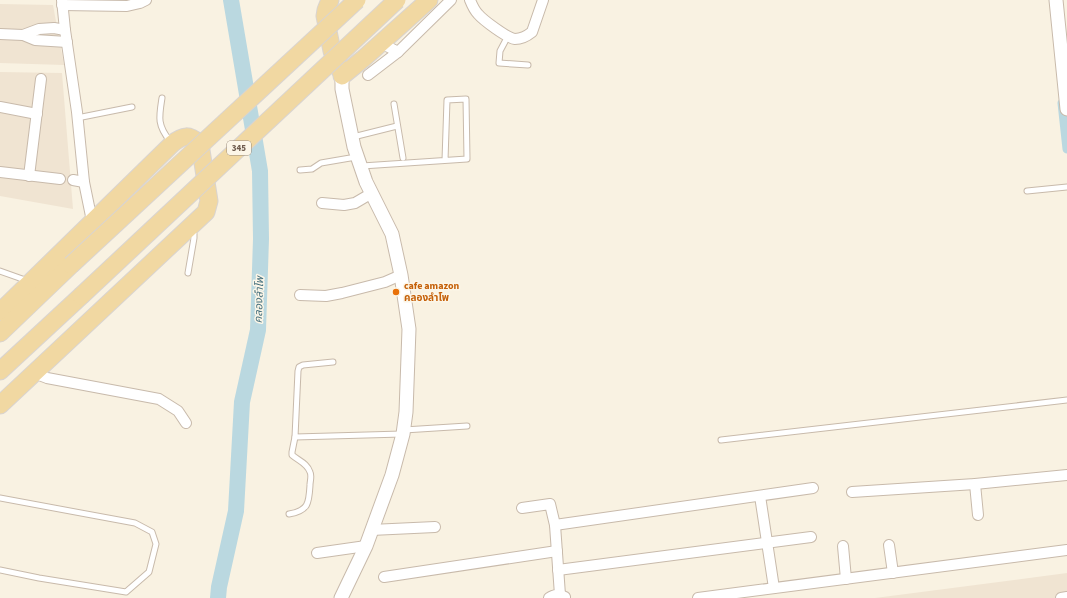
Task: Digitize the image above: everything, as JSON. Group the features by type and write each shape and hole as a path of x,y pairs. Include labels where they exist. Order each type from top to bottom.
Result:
{"main road":[{"path":"330,0 325,16 332,50 342,76"},
{"path":"340,0 337,14 344,52 342,76"},
{"name":"345","path":"0,333 71,265 357,0"},
{"name":"345","path":"0,371 397,0"},
{"path":"342,76 364,59 429,0"},
{"path":"0,312 169,146 184,149 190,155 200,210 192,226 0,405"}],"street":[{"path":"92,221 84,182 62,3 127,6 146,0"},
{"path":"368,75 398,52 451,0"},
{"path":"470,0 472,7 478,15 500,32 514,39 524,37 532,32 543,0"},
{"path":"1056,0 1067,109"},
{"path":"23,35 39,29 54,28 65,30"},
{"path":"0,34 23,35 35,40 67,42"},
{"path":"381,43 398,52"},
{"path":"341,598 366,546 392,475 403,432 406,412 409,329 401,275 392,234 366,182 359,161 352,137 342,89 342,76"},
{"path":"29,176 42,79"},
{"path":"0,107 37,114"},
{"path":"0,172 60,179"},
{"path":"73,180 84,182"},
{"path":"322,203 344,205 355,203 372,193"},
{"path":"300,295 326,296 342,294 385,282 401,275"},
{"path":"34,373 47,378 159,399 178,411 186,423"},
{"path":"852,492 975,484 1067,475"},
{"path":"975,484 978,514"},
{"path":"555,525 813,488"},
{"path":"760,496 774,588"},
{"path":"522,508 550,504 555,525 558,570 563,596 556,595 549,598"},
{"path":"371,530 435,527"},
{"path":"558,570 811,537"},
{"path":"889,545 893,573"},
{"path":"317,553 366,546"},
{"path":"843,546 846,579"},
{"path":"698,598 1067,550"},
{"path":"384,577 557,551"},
{"path":"1061,598 1067,597"}],"lane":[{"path":"508,36 500,50 499,63 528,65"},
{"path":"162,98 159,121 169,146"},
{"path":"300,170 312,169 321,163 359,161 445,160 468,159 466,99 448,100 445,160"},
{"path":"394,104 403,158"},
{"path":"77,118 132,107"},
{"path":"352,137 397,126"},
{"path":"1027,191 1067,187"},
{"path":"188,273 194,238 192,226"},
{"path":"0,271 31,282"},
{"path":"289,514 298,513 306,507 309,502 311,473 306,465 292,455 295,437 299,367 303,365 333,362"},
{"path":"721,440 1067,400"},
{"path":"295,437 403,432 467,426"},
{"path":"0,498 135,522 152,532 156,544 149,572 126,592 0,570"}],"shaded area":[{"path":"0,4 53,5 64,65 0,63"},
{"path":"0,72 62,73 73,209 0,196"},
{"path":"1067,573 1067,598 875,598"}],"waterway":[{"name":"คลองลำโพ","path":"218,598 219,587 236,511 242,402 258,330 261,239 260,171 231,0"},
{"path":"1062,103 1067,149"}],"place":[{"name":"cafe amazon คลองลำโพ","path":"396,292"}]}
